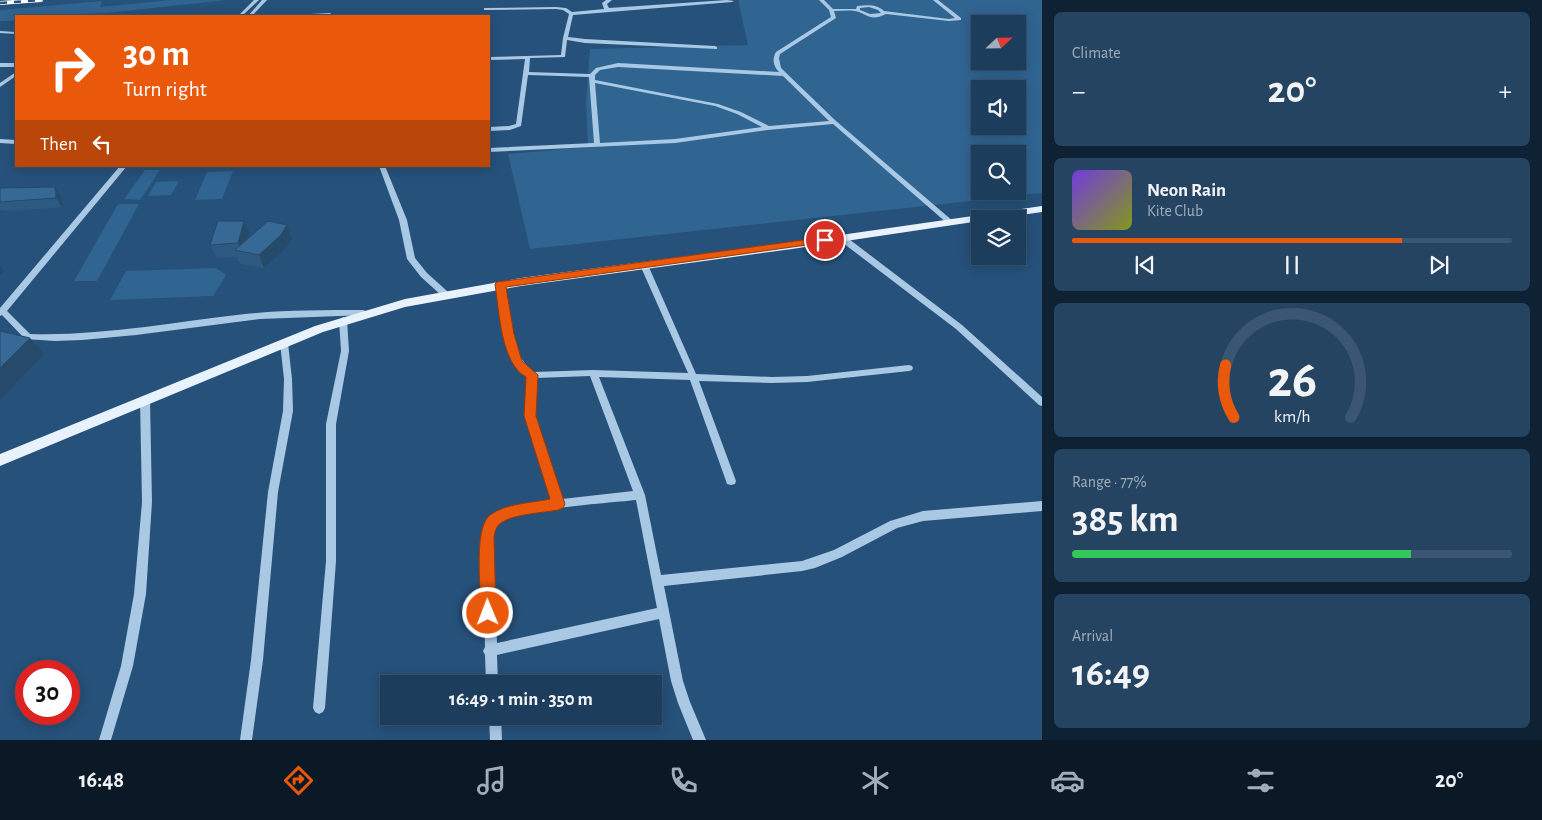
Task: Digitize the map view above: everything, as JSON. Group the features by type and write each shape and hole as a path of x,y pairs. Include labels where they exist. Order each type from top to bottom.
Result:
{"main road":[{"path":"0,460 343,320 363,313 444,293 1042,209"}],"street":[{"path":"241,15 258,0"},
{"path":"246,15 258,0"},
{"path":"251,15 265,0"},
{"path":"607,10 604,3 610,0"},
{"path":"486,9 556,8 571,14 732,0"},
{"path":"821,0 832,10 834,14 831,20 778,53 777,63 783,74 834,122 950,222"},
{"path":"832,10 857,10 859,7 869,6 884,12 950,20 959,19 935,0"},
{"path":"857,10 862,14 872,16 881,15 884,12"},
{"path":"490,58 563,56 571,14"},
{"path":"308,15 331,15"},
{"path":"0,32 15,33"},
{"path":"566,38 585,41 715,48"},
{"path":"490,129 510,128 518,125 528,57"},
{"path":"0,65 15,65"},
{"path":"597,144 593,78 598,69 618,65 783,74"},
{"path":"526,73 593,78 716,106 739,113 768,128"},
{"path":"0,85 15,75"},
{"path":"490,150 675,142 768,128 834,122"},
{"path":"0,141 15,142"},
{"path":"28,337 1,312 123,167"},
{"path":"382,167 403,220 411,259 424,275 444,293"},
{"path":"842,238 959,327 1042,402"},
{"path":"644,265 694,378 731,480"},
{"path":"500,284 508,334 517,362 524,371 532,375 593,373 694,378 808,379 909,368"},
{"path":"9,336 88,337 245,317 312,313 363,313"},
{"path":"319,708 331,561 331,424 345,351 343,320"},
{"path":"246,740 257,660 273,492 288,411 288,379 284,343"},
{"path":"593,373 640,495 684,704 700,740"},
{"path":"532,375 530,416 558,504"},
{"path":"104,740 127,666 140,594 147,502 145,400"},
{"path":"491,675 487,537 491,524 496,518 510,512 558,504 640,495"},
{"path":"658,581 802,566 821,562 874,534 909,519 928,515 1042,506"},
{"path":"489,651 664,612"},
{"path":"495,725 496,740"}],"shaded area":[{"path":"171,0 227,0 107,13 15,15 15,21 0,21 0,10 102,1 100,7"},
{"path":"738,0 1042,0 1042,193 1026,195 1026,145 971,145 971,200 978,200 530,249 508,154 588,147 586,102 590,49 748,45"},
{"path":"145,170 160,170 140,200 124,199"},
{"path":"233,171 222,199 195,200 207,172"},
{"path":"179,181 171,195 148,196 156,182"},
{"path":"118,204 139,204 97,281 74,281"},
{"path":"216,268 226,275 213,296 110,300 126,271"}],"building":[{"path":"55,187 56,198 0,202 0,188"},
{"path":"218,221 244,221 238,243 210,245"},
{"path":"268,221 287,225 280,236 259,255 235,250"},
{"path":"0,331 30,338 0,368"}],"railway":[{"path":"0,3 41,0"}],"route":[{"path":"488,613 487,537 491,524 496,518 510,512 558,504 530,416 532,375 524,371 517,362 508,334 500,284 825,240"}]}
